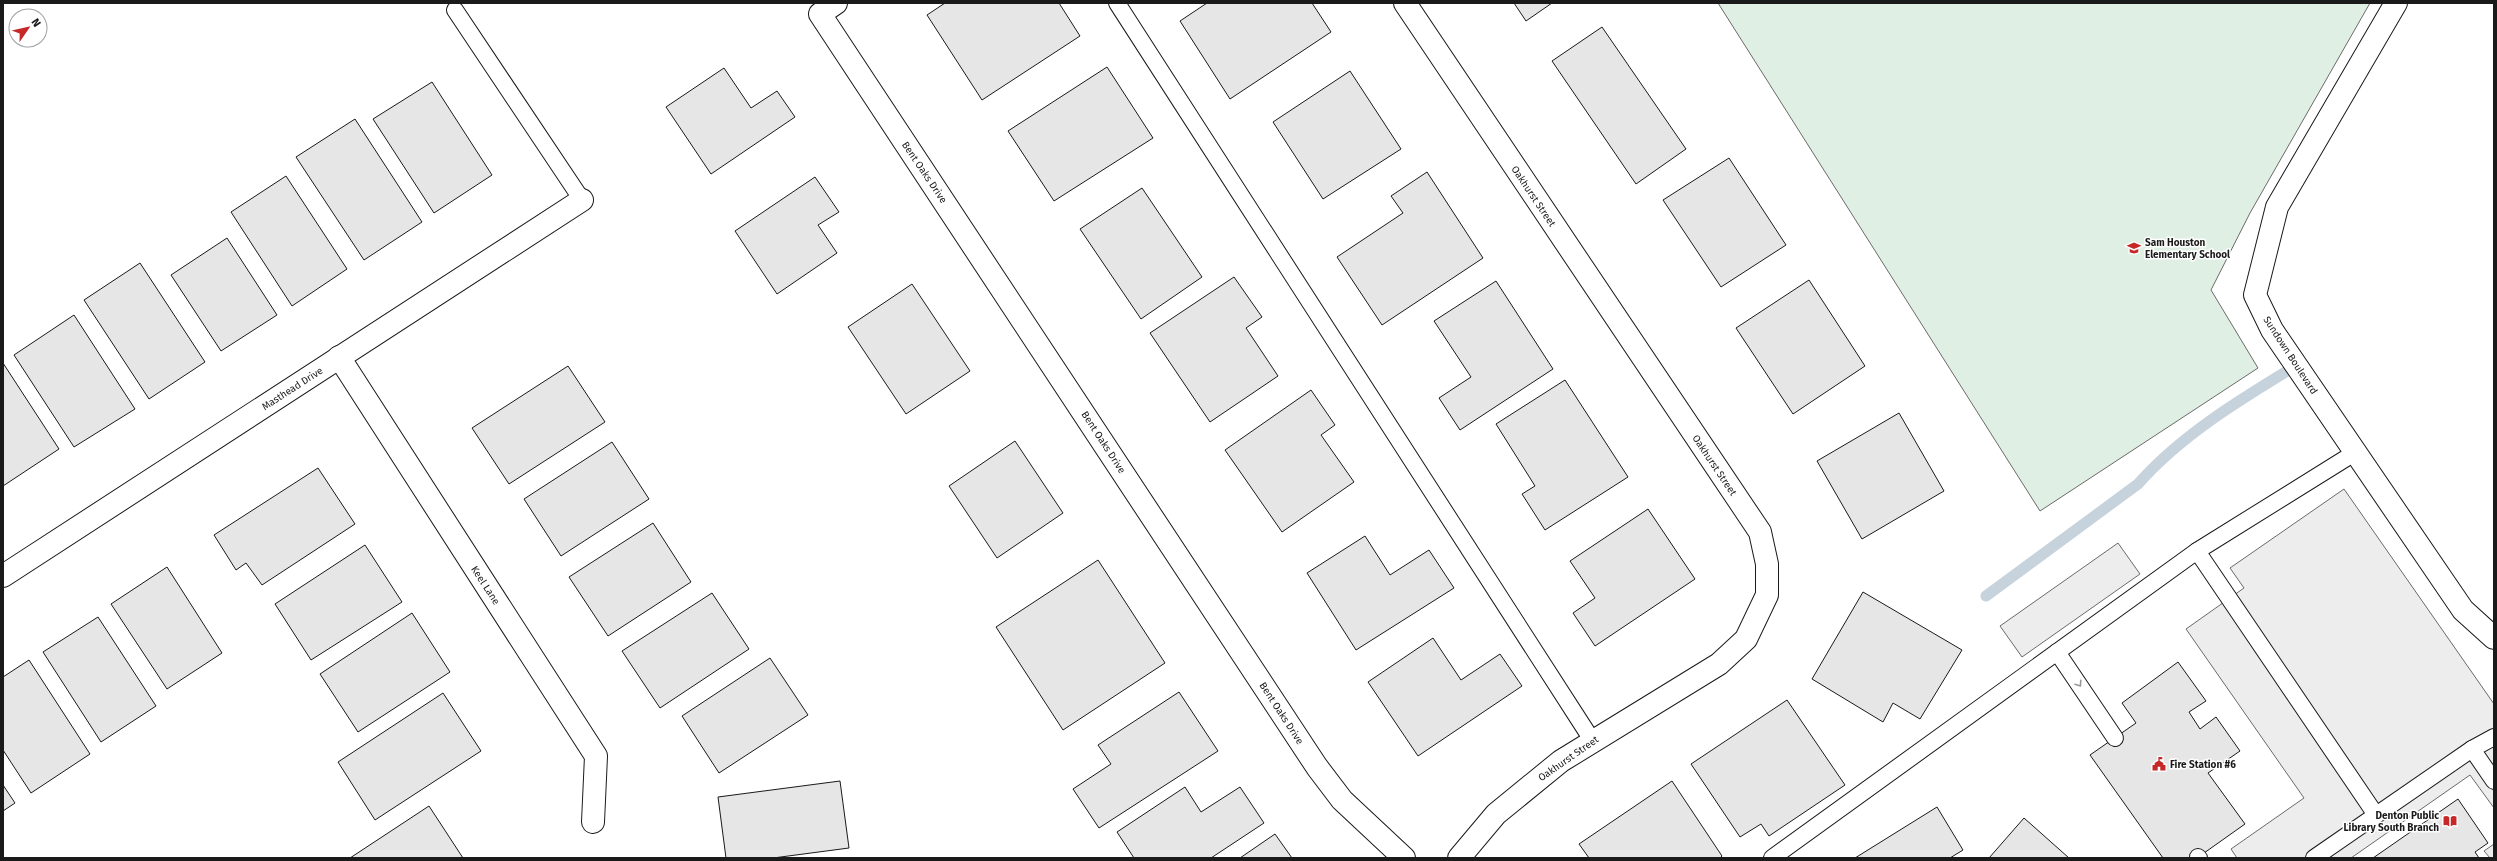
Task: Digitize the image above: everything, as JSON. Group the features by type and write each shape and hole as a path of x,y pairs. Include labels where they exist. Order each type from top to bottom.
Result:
{"street":[{"name":"Oakhurst Street","path":"1405,3 1760,532 1767,564 1766,595 1746,639 1719,664 1592,740 1561,761 1496,814 1459,858"},
{"name":"Sundown Boulevard","path":"2396,3 2277,208 2255,295 2272,330 2463,610 2494,638"},
{"name":"Bent Oaks Drive","path":"828,8 1317,767 1342,800 1404,858"},
{"name":"Masthead Drive","path":"3,576 582,200"},
{"name":"Keel Lane","path":"339,358 596,756 594,822"}],"lane":[{"path":"1116,3 1592,740"},
{"path":"455,10 582,200"},
{"path":"1772,858 2197,551 2356,452"},
{"path":"2197,551 2376,815"},
{"path":"2057,652 2115,738"},
{"path":"2314,858 2472,749 2494,737"},
{"path":"2472,749 2494,781"}],"green space":[{"name":"Sam Houston Elementary School","path":"1718,3 2370,3 2250,213 2211,290 2258,368 2040,511"}],"shaded area":[{"path":"2344,489 2494,704 2494,808 2470,775 2351,858 2237,858 2231,849 2304,798 2186,629 2244,588 2230,568"},
{"path":"2118,543 2140,574 2022,657 2000,626"},
{"path":"2494,844 2494,858 2490,858 2484,851"}],"building":[{"path":"945,3 1059,3 1080,36 982,100 927,15"},
{"path":"1207,3 1312,3 1331,32 1230,99 1180,21"},
{"path":"1514,3 1552,3 1526,21"},
{"path":"1602,27 1686,149 1636,184 1552,61"},
{"path":"1107,67 1153,138 1054,201 1008,131"},
{"path":"724,68 751,108 777,91 795,117 711,174 666,107"},
{"path":"1350,71 1401,149 1323,199 1273,122"},
{"path":"432,82 492,175 434,213 373,119"},
{"path":"355,119 422,222 364,260 296,157"},
{"path":"1729,158 1786,245 1721,287 1663,200"},
{"path":"1427,172 1483,258 1382,325 1337,257 1403,213 1391,196"},
{"path":"286,176 347,269 292,306 231,212"},
{"path":"815,177 839,212 818,225 837,253 777,294 735,231"},
{"path":"1142,188 1202,277 1141,319 1080,229"},
{"path":"227,238 277,315 221,351 171,275"},
{"path":"140,263 205,362 149,399 84,300"},
{"path":"1234,277 1262,317 1246,328 1278,376 1210,422 1150,333"},
{"path":"1809,280 1865,366 1793,414 1736,328"},
{"path":"1496,281 1553,369 1460,430 1439,398 1471,377 1434,321"},
{"path":"912,284 970,371 906,414 848,327"},
{"path":"74,315 135,409 74,447 14,355"},
{"path":"3,363 59,449 3,486"},
{"path":"568,366 605,422 509,484 472,428"},
{"path":"1565,380 1628,477 1545,530 1522,494 1535,486 1496,424"},
{"path":"1311,390 1335,425 1321,435 1354,482 1282,532 1225,450"},
{"path":"1899,413 1944,491 1862,539 1817,461"},
{"path":"1015,441 1063,513 997,558 949,486"},
{"path":"612,442 649,499 561,556 524,499"},
{"path":"318,468 355,524 262,585 246,563 236,570 214,535"},
{"path":"1648,509 1695,579 1595,646 1573,613 1595,598 1570,561"},
{"path":"653,523 691,582 608,636 569,577"},
{"path":"1365,536 1390,575 1429,550 1454,588 1356,650 1307,573"},
{"path":"365,545 402,602 311,660 275,604"},
{"path":"1098,560 1165,663 1063,730 996,627"},
{"path":"167,567 222,653 167,689 111,604"},
{"path":"1863,592 1962,650 1920,719 1893,703 1883,722 1812,679"},
{"path":"712,593 749,649 660,708 622,651"},
{"path":"412,613 450,672 358,732 320,674"},
{"path":"98,617 156,706 101,742 43,652"},
{"path":"1433,638 1461,680 1500,654 1522,686 1418,756 1368,682"},
{"path":"770,658 808,715 719,773 682,716"},
{"path":"29,660 90,754 31,793 3,750 3,677"},
{"name":"Fire Station #6","path":"2178,662 2206,701 2189,712 2200,729 2216,717 2240,751 2208,773 2245,824 2197,858 2163,858 2090,755 2136,723 2122,703"},
{"path":"1179,692 1218,751 1099,828 1073,789 1111,764 1098,745"},
{"path":"443,693 481,751 375,820 338,762"},
{"path":"1787,700 1845,785 1769,836 1761,824 1740,837 1691,764"},
{"path":"840,781 849,848 773,858 726,858 718,797"},
{"path":"1672,781 1722,856 1720,858 1589,858 1579,844"},
{"path":"3,785 15,803 3,811"},
{"path":"1185,787 1201,812 1240,787 1264,823 1211,858 1134,858 1117,832"},
{"name":"Denton Public Library South Branch","path":"2458,799 2488,843 2475,852 2479,858 2373,858"},
{"path":"429,806 463,858 350,858"},
{"path":"1937,807 1963,850 1950,858 1855,858"},
{"path":"2024,818 2069,858 1989,858"},
{"path":"1275,834 1292,858 1240,858"}],"waterway":[{"path":"1986,596 2138,484 2155,466 2192,434 2233,405 2297,365"}],"place":[{"name":"Sam Houston Elementary School","path":"2134,248"},
{"name":"Fire Station #6","path":"2159,764"},
{"name":"Denton Public Library South Branch","path":"2450,821"}]}
